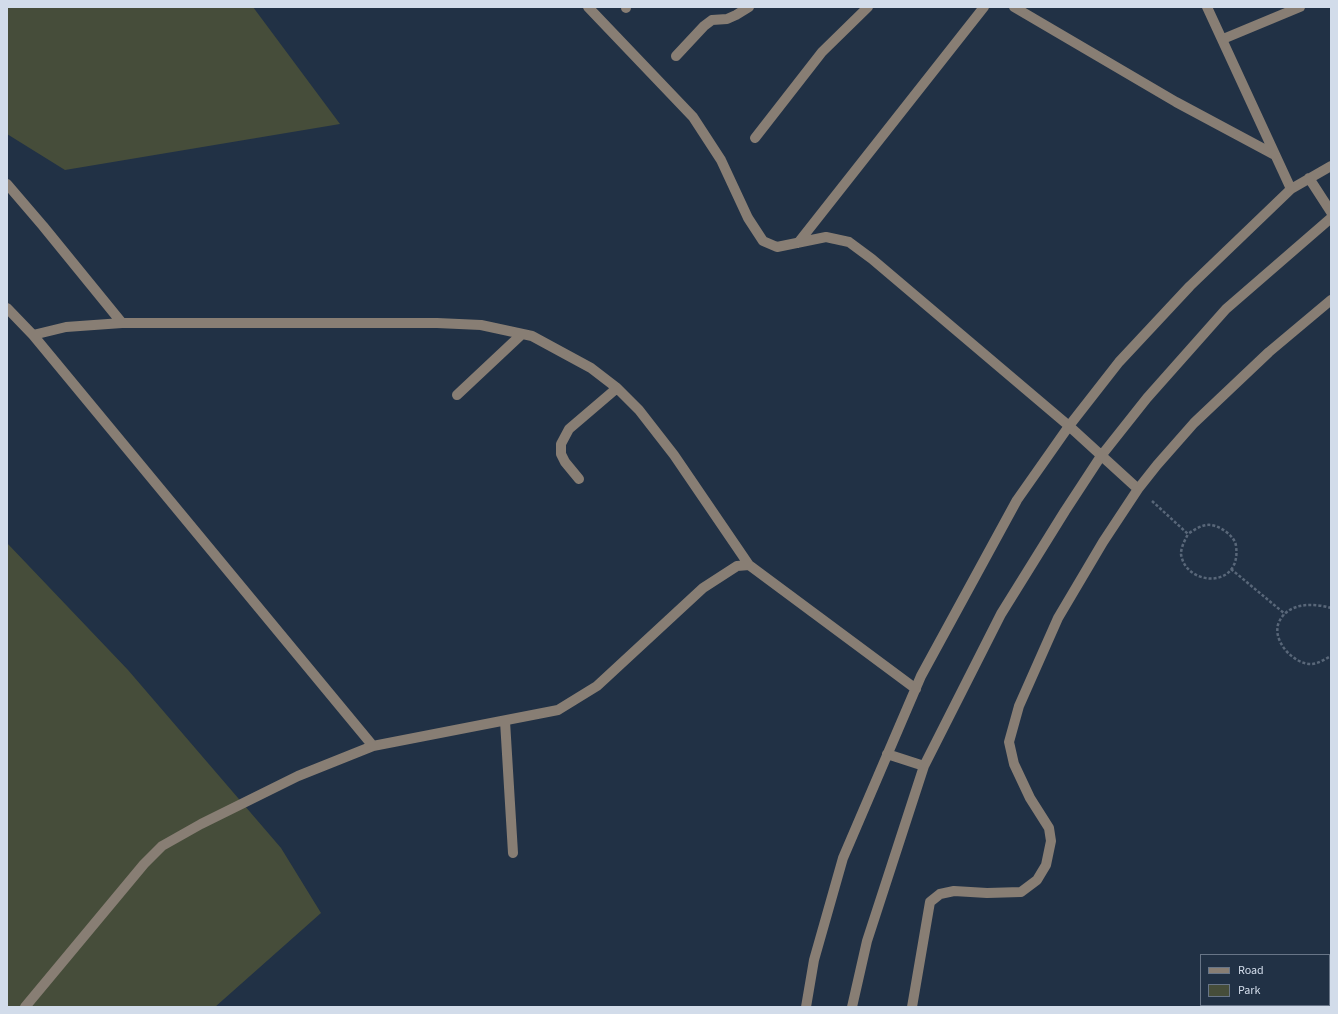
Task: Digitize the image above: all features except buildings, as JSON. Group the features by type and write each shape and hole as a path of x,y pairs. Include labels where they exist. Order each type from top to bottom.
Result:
{"street":[{"path":"588,7 694,116 721,160 748,218 763,241 777,247 826,237 849,242 872,259 1069,426 1138,489"},
{"path":"676,56 704,26 712,20 727,19 749,7"},
{"path":"755,138 822,52 868,7"},
{"path":"798,243 984,7"},
{"path":"1014,7 1176,102 1276,155"},
{"path":"1207,7 1291,189"},
{"path":"1223,39 1300,7"},
{"path":"806,1007 814,960 843,858 921,676 1017,500 1069,426 1119,362 1190,286 1291,189 1331,166"},
{"path":"1309,178 1331,212"},
{"path":"7,184 122,322"},
{"path":"852,1007 867,941 924,766 1001,614 1101,456 1147,398 1226,309 1331,218"},
{"path":"912,1007 930,902 940,894 954,891 987,893 1022,892 1037,880 1046,865 1051,841 1049,828 1030,798 1014,764 1009,742 1019,706 1058,618 1103,542 1138,489 1194,423 1269,352 1331,300"},
{"path":"7,308 33,335 373,746"},
{"path":"33,335 66,327 122,322 481,325 532,336 591,368 617,388 638,410 674,455 749,565 916,688"},
{"path":"457,395 522,334"},
{"path":"579,479 565,462 561,454 561,444 569,429 617,388"},
{"path":"25,1007 144,864 162,846 201,824 298,776 373,746 558,710 597,686 704,588 737,566 749,565"},
{"path":"505,721 513,853"},
{"path":"887,754 924,766"}],"path":[{"path":"1138,489 1188,534"},
{"path":"1211,525 1221,529 1229,535 1236,543 1237,557 1228,573 1221,577 1211,579 1202,577 1192,572 1185,564 1181,554 1183,544 1188,534 1198,528 1211,525"},
{"path":"1231,569 1285,614"},
{"path":"1331,608 1321,605 1295,607 1285,614 1278,623 1278,634 1282,643 1295,659 1311,664 1322,661 1331,656"}],"green space":[{"path":"7,7 253,7 340,124 65,170 7,134"},
{"path":"7,543 128,670 281,848 321,913 215,1007 7,1007"}]}
